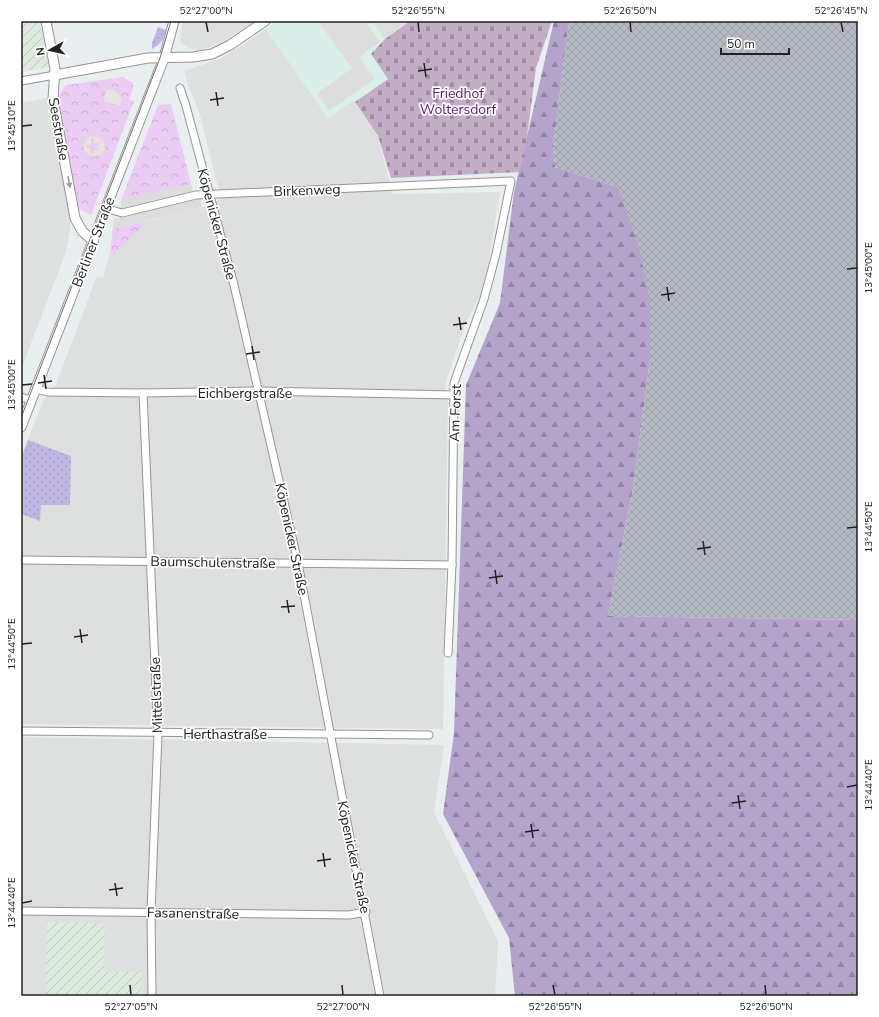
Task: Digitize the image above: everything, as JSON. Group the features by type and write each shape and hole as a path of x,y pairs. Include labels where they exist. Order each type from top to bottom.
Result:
{"street":[{"name":"Seestraße","path":"46,21 55,75 53,99 75,218 85,235 93,241"},
{"name":"Berliner Straße","path":"21,426 164,58 174,21"},
{"path":"21,81 146,59 193,57 212,54 230,45 265,21"},
{"name":"Köpenicker Straße","path":"180,88 234,285 298,563 329,734 366,912 380,996"},
{"name":"Birkenweg","path":"106,208 122,213 196,195 209,194 511,181"},
{"name":"Am Forst","path":"448,653 452,566 454,383 484,299 496,254 511,181"},
{"name":"Eichbergstraße","path":"36,389 45,392 143,393 259,391 455,395"},
{"name":"Mittelstraße","path":"143,393 158,734 151,912 152,996"},
{"path":"21,397 31,400"},
{"name":"Baumschulenstraße","path":"21,560 452,566"},
{"name":"Herthastraße","path":"21,731 158,734 429,735"},
{"name":"Fasanenstraße","path":"21,911 349,915 366,912"}],"shaded area":[{"path":"21,21 39,21 49,67 21,72"},
{"path":"183,21 255,21 219,44 200,50 189,48 180,42"},
{"path":"277,21 371,21 384,39 371,54 388,79 355,102 353,100 328,118 266,29"},
{"path":"318,21 365,21 380,42 359,57 375,79 329,111 317,94 352,68"},
{"path":"372,21 409,21 384,39"},
{"path":"569,21 858,21 858,620 608,616 633,488 650,359 618,187 555,167 553,147"},
{"path":"158,27 166,30 163,39 152,49 152,43"},
{"path":"266,29 328,118 353,100 378,137 393,194 500,192 484,289 466,322 445,384 448,402 443,729 21,724 21,456 44,399 55,387 97,276 103,278 110,253 114,254 148,221 202,207 221,199 199,111 188,86 185,71 224,57"},
{"path":"110,89 118,93 122,100 120,106 104,101 106,91"},
{"path":"47,98 70,214 70,229 66,252 21,369 21,103"},
{"path":"95,136 103,140 105,148 102,154 92,157 85,152 83,146 87,138","holes":["92,138 95,143 102,141 97,147 101,152 95,150 91,154 90,148 85,146 91,144"]},
{"path":"191,184 193,192 121,209 121,200"},
{"path":"200,198 202,207 113,229 114,219"},
{"path":"28,440 71,456 70,505 41,505 40,521 21,514 21,459"},
{"path":"21,737 444,745 434,812 498,941 495,996 21,996"},
{"path":"47,922 105,923 104,972 141,972 141,996 45,996"}],"green space":[{"name":"Friedhof Woltersdorf","path":"410,21 552,21 536,68 526,144 519,172 391,178 378,136 355,102 388,79 371,54 385,39"},
{"path":"554,21 569,21 553,147 555,167 618,187 639,247 650,305 650,359 633,488 608,616 858,620 858,996 515,996 509,938 443,814 454,733 466,385 500,303 514,192"},
{"path":"123,77 133,83 133,89 129,99 134,101 91,215 79,209 57,97 66,85"},
{"path":"171,104 191,184 121,200 158,105"},
{"path":"148,221 114,254 110,253 113,229"}],"tram line":[{"path":"21,418 160,58 171,21"}]}
